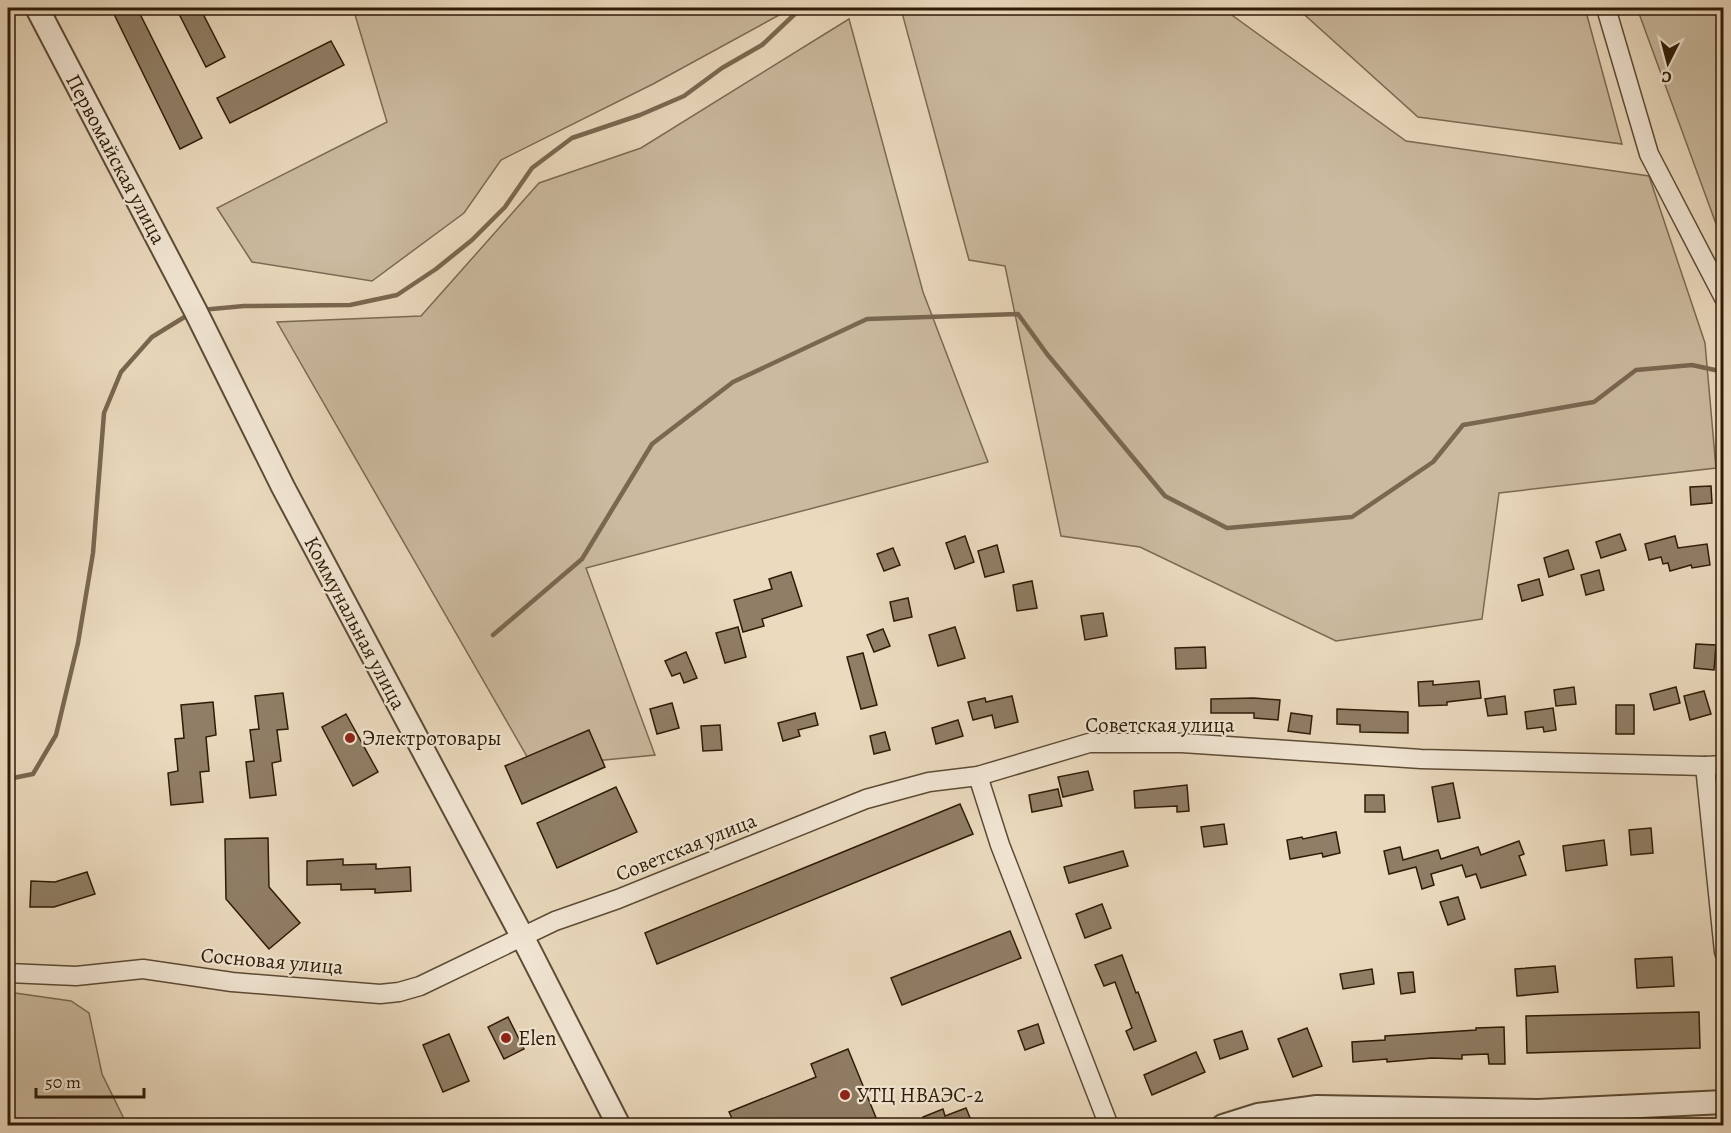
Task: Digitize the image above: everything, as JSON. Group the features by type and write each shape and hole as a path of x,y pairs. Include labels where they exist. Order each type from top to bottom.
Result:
{"street":[{"name":"Первомайская улица","path":"37,8 195,310"},
{"path":"1606,8 1649,154 1724,298"},
{"name":"Коммунальная улица","path":"195,310 283,487 522,936 619,1125"},
{"name":"Советская улица","path":"522,936 866,799 929,782 978,776 1089,743 1182,743 1421,759 1724,765"},
{"path":"1705,766 1724,952"},
{"path":"978,776 1000,845 1109,1125"},
{"name":"Сосновая улица","path":"8,973 76,976 143,969 232,982 380,994 420,986 522,936"},
{"path":"1223,1125 1258,1115 1317,1107 1538,1111 1724,1102"}],"shaded area":[{"path":"353,8 792,8 653,84 501,160 464,213 372,281 252,262 217,208 387,122"},
{"path":"1222,8 1406,141 1649,176 1705,343 1716,468 1499,493 1482,619 1336,641 1140,547 1061,536 1005,266 969,260 901,9"},
{"path":"1297,8 1585,8 1622,144 1418,117"},
{"path":"1637,8 1723,8 1723,243"},
{"path":"849,19 923,292 988,462 586,568 655,755 533,767 277,322 421,316 539,183 641,148"},
{"path":"8,992 71,1001 89,1013 102,1074 127,1125 8,1125"}],"building":[{"path":"111,8 137,8 202,138 180,149"},
{"path":"176,8 200,8 225,57 206,67"},
{"path":"331,41 344,65 230,123 217,98"},
{"path":"1711,486 1712,503 1691,505 1690,487"},
{"path":"1620,534 1626,550 1601,558 1596,542"},
{"path":"965,536 974,562 955,569 946,543"},
{"path":"1675,536 1678,548 1707,544 1710,565 1692,568 1691,565 1670,571 1668,563 1663,564 1661,557 1649,560 1645,544"},
{"path":"997,545 1004,572 985,577 978,551"},
{"path":"893,548 900,565 884,571 877,554"},
{"path":"1568,550 1574,569 1549,577 1544,558"},
{"path":"1599,570 1604,590 1586,595 1581,575"},
{"path":"791,572 802,606 762,619 764,626 743,632 734,600 772,589 769,579"},
{"path":"1539,579 1543,595 1522,601 1518,585"},
{"path":"1032,581 1037,608 1017,611 1013,585"},
{"path":"908,598 912,617 894,621 890,602"},
{"path":"1103,613 1107,636 1085,640 1081,616"},
{"path":"738,627 746,657 725,663 716,633"},
{"path":"955,627 965,658 938,666 929,635"},
{"path":"883,629 890,646 874,652 867,635"},
{"path":"1696,644 1716,645 1714,670 1694,668"},
{"path":"1205,647 1206,668 1176,669 1175,648"},
{"path":"686,652 697,678 684,683 680,673 672,676 665,661"},
{"path":"863,653 877,705 861,709 847,657"},
{"path":"1433,681 1433,685 1479,681 1481,698 1447,702 1447,705 1419,706 1418,682"},
{"path":"1574,687 1576,704 1556,706 1554,690"},
{"path":"1676,687 1680,703 1654,710 1650,694"},
{"path":"1704,691 1711,714 1690,720 1684,696"},
{"path":"283,693 288,729 277,730 281,761 272,763 276,795 250,798 246,762 254,761 250,730 259,729 255,696"},
{"path":"1012,696 1018,722 995,728 992,715 973,720 968,702 985,698 986,702"},
{"path":"1505,696 1507,714 1488,716 1485,699"},
{"path":"1211,699 1280,700 1278,720 1254,718 1254,713 1211,713"},
{"path":"213,702 216,735 206,737 209,771 200,772 203,802 171,805 168,773 178,771 175,739 184,738 181,705"},
{"path":"672,703 679,728 657,734 650,709"},
{"path":"1616,705 1634,705 1634,734 1616,734"},
{"path":"1553,708 1556,730 1544,732 1543,727 1527,729 1525,712"},
{"path":"1337,709 1408,712 1408,733 1360,732 1360,725 1337,724"},
{"path":"815,713 818,725 798,730 800,736 783,741 778,723"},
{"path":"1291,713 1312,716 1310,734 1288,731"},
{"path":"346,714 378,772 353,786 322,727"},
{"path":"958,720 963,736 936,744 932,728"},
{"path":"720,725 722,750 703,751 701,726"},
{"path":"589,730 605,767 522,804 505,766"},
{"path":"885,732 890,750 874,754 870,736"},
{"path":"1088,771 1093,790 1063,797 1058,777"},
{"path":"1453,783 1460,818 1438,822 1432,787"},
{"path":"1187,785 1189,811 1177,812 1177,806 1135,808 1134,791"},
{"path":"616,787 637,832 557,868 537,823"},
{"path":"1058,789 1062,806 1032,812 1029,795"},
{"path":"1365,795 1384,795 1385,812 1365,812"},
{"path":"960,804 973,834 657,964 645,933"},
{"path":"1224,824 1227,844 1204,847 1201,827"},
{"path":"1651,828 1653,853 1631,855 1629,830"},
{"path":"1336,832 1340,853 1323,857 1322,853 1290,859 1287,840"},
{"path":"268,838 269,887 300,923 269,949 226,899 225,839"},
{"path":"1604,840 1607,865 1566,871 1563,846"},
{"path":"1519,841 1524,854 1519,856 1526,875 1481,888 1476,874 1466,877 1462,865 1431,874 1434,885 1422,889 1416,867 1389,874 1384,851 1400,847 1403,860 1438,850 1441,859 1478,847 1481,855"},
{"path":"1123,851 1128,866 1069,883 1064,867"},
{"path":"343,859 343,865 376,864 376,869 410,867 411,891 375,893 375,889 341,890 341,884 307,885 307,861"},
{"path":"87,872 95,894 54,907 30,907 31,881 55,882"},
{"path":"1458,897 1465,919 1448,925 1440,902"},
{"path":"1102,904 1111,928 1085,938 1076,914"},
{"path":"1010,931 1021,958 902,1005 891,978"},
{"path":"1122,955 1156,1041 1134,1050 1126,1031 1132,1028 1115,982 1104,986 1095,965"},
{"path":"1672,957 1674,986 1637,988 1635,959"},
{"path":"1555,966 1558,992 1517,996 1515,969"},
{"path":"1372,969 1374,984 1343,989 1340,974"},
{"path":"1413,972 1415,992 1401,994 1398,973"},
{"path":"1699,1012 1700,1048 1527,1053 1526,1016"},
{"name":"Elen","path":"508,1017 524,1049 504,1059 488,1027"},
{"path":"1038,1024 1044,1043 1025,1050 1018,1031"},
{"path":"1504,1027 1505,1064 1489,1064 1488,1054 1462,1055 1462,1059 1432,1058 1387,1062 1387,1059 1353,1062 1352,1042 1385,1040 1385,1036"},
{"path":"1307,1028 1322,1066 1293,1077 1278,1039"},
{"path":"1242,1031 1248,1049 1220,1059 1214,1040"},
{"path":"449,1034 469,1081 443,1092 423,1045"},
{"path":"848,1049 879,1125 735,1125 729,1112 816,1077 811,1064"},
{"path":"1196,1052 1205,1072 1152,1095 1144,1075"},
{"name":"УТЦ НВАЭС-2","path":"966,1108 973,1125 923,1125 925,1124 923,1117 943,1109 945,1116"}],"waterway":[{"path":"201,310 244,306 350,305 397,295 436,269 472,240 505,207 532,168 572,138 640,115 684,96 722,68 762,45 797,12 808,8"},
{"path":"8,779 33,774 56,735 78,643 93,553 104,413 121,372 152,337 191,313"},
{"path":"493,635 582,559 652,444 733,382 867,319 1018,314 1047,354 1165,496 1227,528 1352,517 1433,462 1463,425 1594,402 1636,370 1692,365 1724,372"}],"place":[{"name":"Электротовары","path":"350,738"},
{"name":"Elen","path":"506,1038"},
{"name":"УТЦ НВАЭС-2","path":"845,1095"}]}
